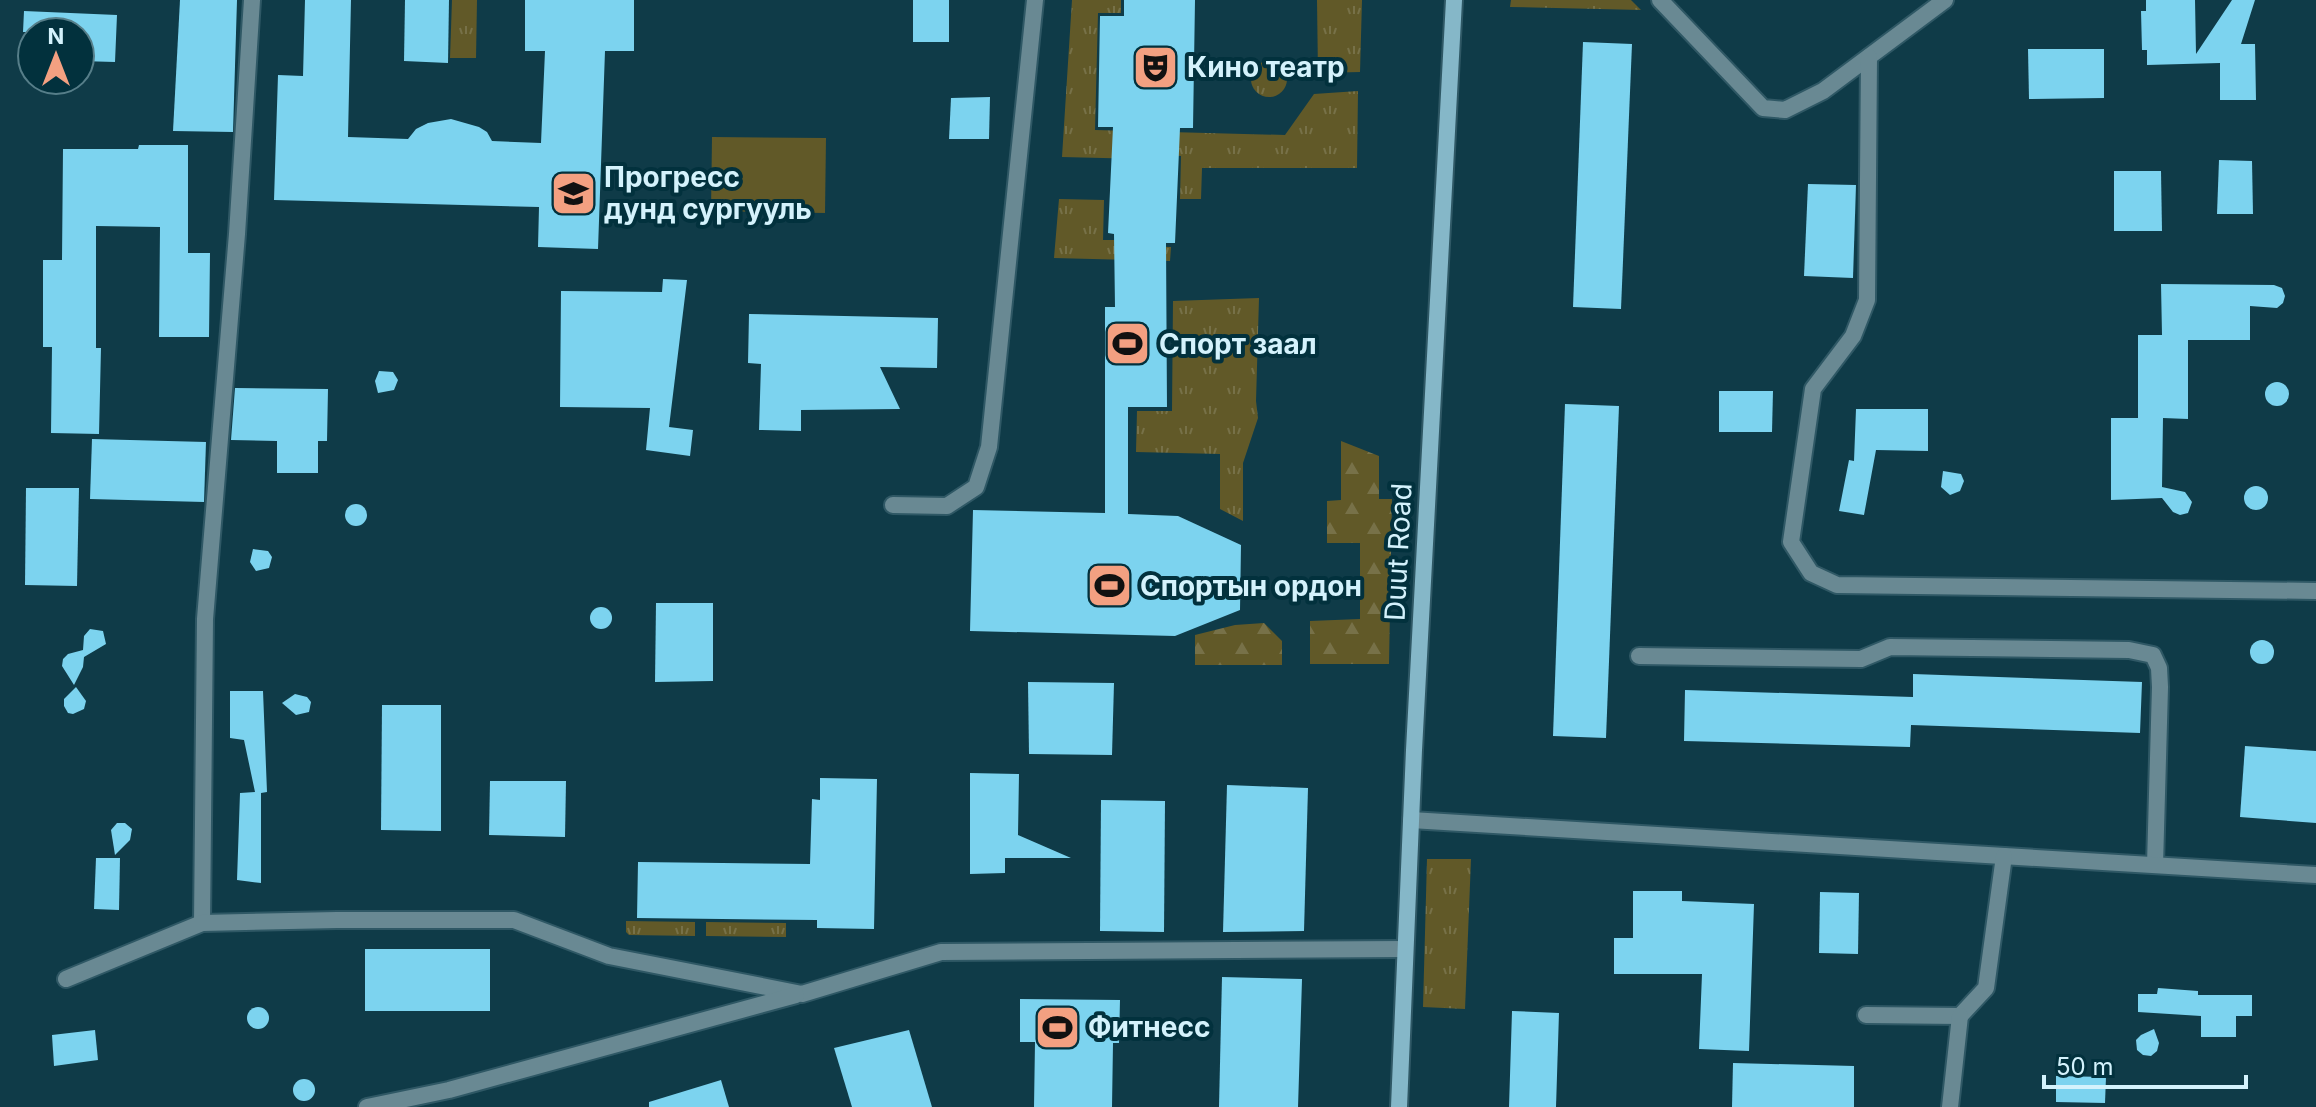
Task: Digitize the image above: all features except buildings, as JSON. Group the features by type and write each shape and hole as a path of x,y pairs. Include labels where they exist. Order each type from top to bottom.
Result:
{"main road":[{"name":"Duut Road","path":"1399,1107 1454,0"}],"street":[{"path":"202,923 205,619 237,234 252,0"},
{"path":"893,505 947,506 976,487 989,447 1035,0"},
{"path":"1660,0 1763,108 1785,110 1823,91 1945,0"},
{"path":"1869,57 1867,300 1853,336 1813,389 1791,542 1811,573 1837,585 2316,591"},
{"path":"1639,656 1861,659 1890,647 2129,650 2153,655 2159,668 2160,687 2155,865"},
{"path":"1411,820 2316,875"},
{"path":"1950,1107 1960,1016 1986,988 2004,856"},
{"path":"66,979 202,923 514,920 609,956 802,994"},
{"path":"367,1107 449,1090 802,994 941,952 1405,949"},
{"path":"1866,1015 1960,1016"}],"green space":[{"path":"452,0 477,0 476,58 450,58"},
{"path":"1072,0 1121,0 1121,13 1098,13 1095,130 1285,135 1314,94 1358,91 1357,168 1202,168 1201,199 1180,199 1181,156 1145,154 1144,159 1062,157"},
{"path":"1317,0 1362,0 1360,72 1318,73"},
{"path":"1511,0 1631,0 1641,10 1510,7"},
{"path":"1269,61 1282,66 1287,79 1282,92 1269,97 1256,92 1251,79 1256,66"},
{"path":"712,137 826,138 825,213 711,211"},
{"path":"1059,199 1104,200 1103,240 1139,240 1139,246 1171,247 1170,261 1054,258"},
{"path":"1259,298 1258,418 1243,463 1243,521 1220,509 1220,454 1136,452 1137,411 1172,411 1173,301"},
{"path":"1341,441 1379,456 1379,499 1392,499 1389,664 1310,664 1310,621 1360,619 1360,543 1327,543 1327,501 1341,500"},
{"path":"1264,623 1282,641 1282,665 1195,665 1195,635 1235,625"},
{"path":"1427,859 1471,859 1465,1009 1423,1007"},
{"path":"626,921 695,922 695,936 629,935"},
{"path":"706,922 786,923 786,937 706,936"}],"place":[{"name":"Кино театр","path":"1156,67"},
{"name":"Прогресс дунд сургууль","path":"573,193"},
{"name":"Спорт заал","path":"1128,344"},
{"name":"Спортын ордон","path":"1109,586"},
{"name":"Фитнесс","path":"1057,1027"}]}
